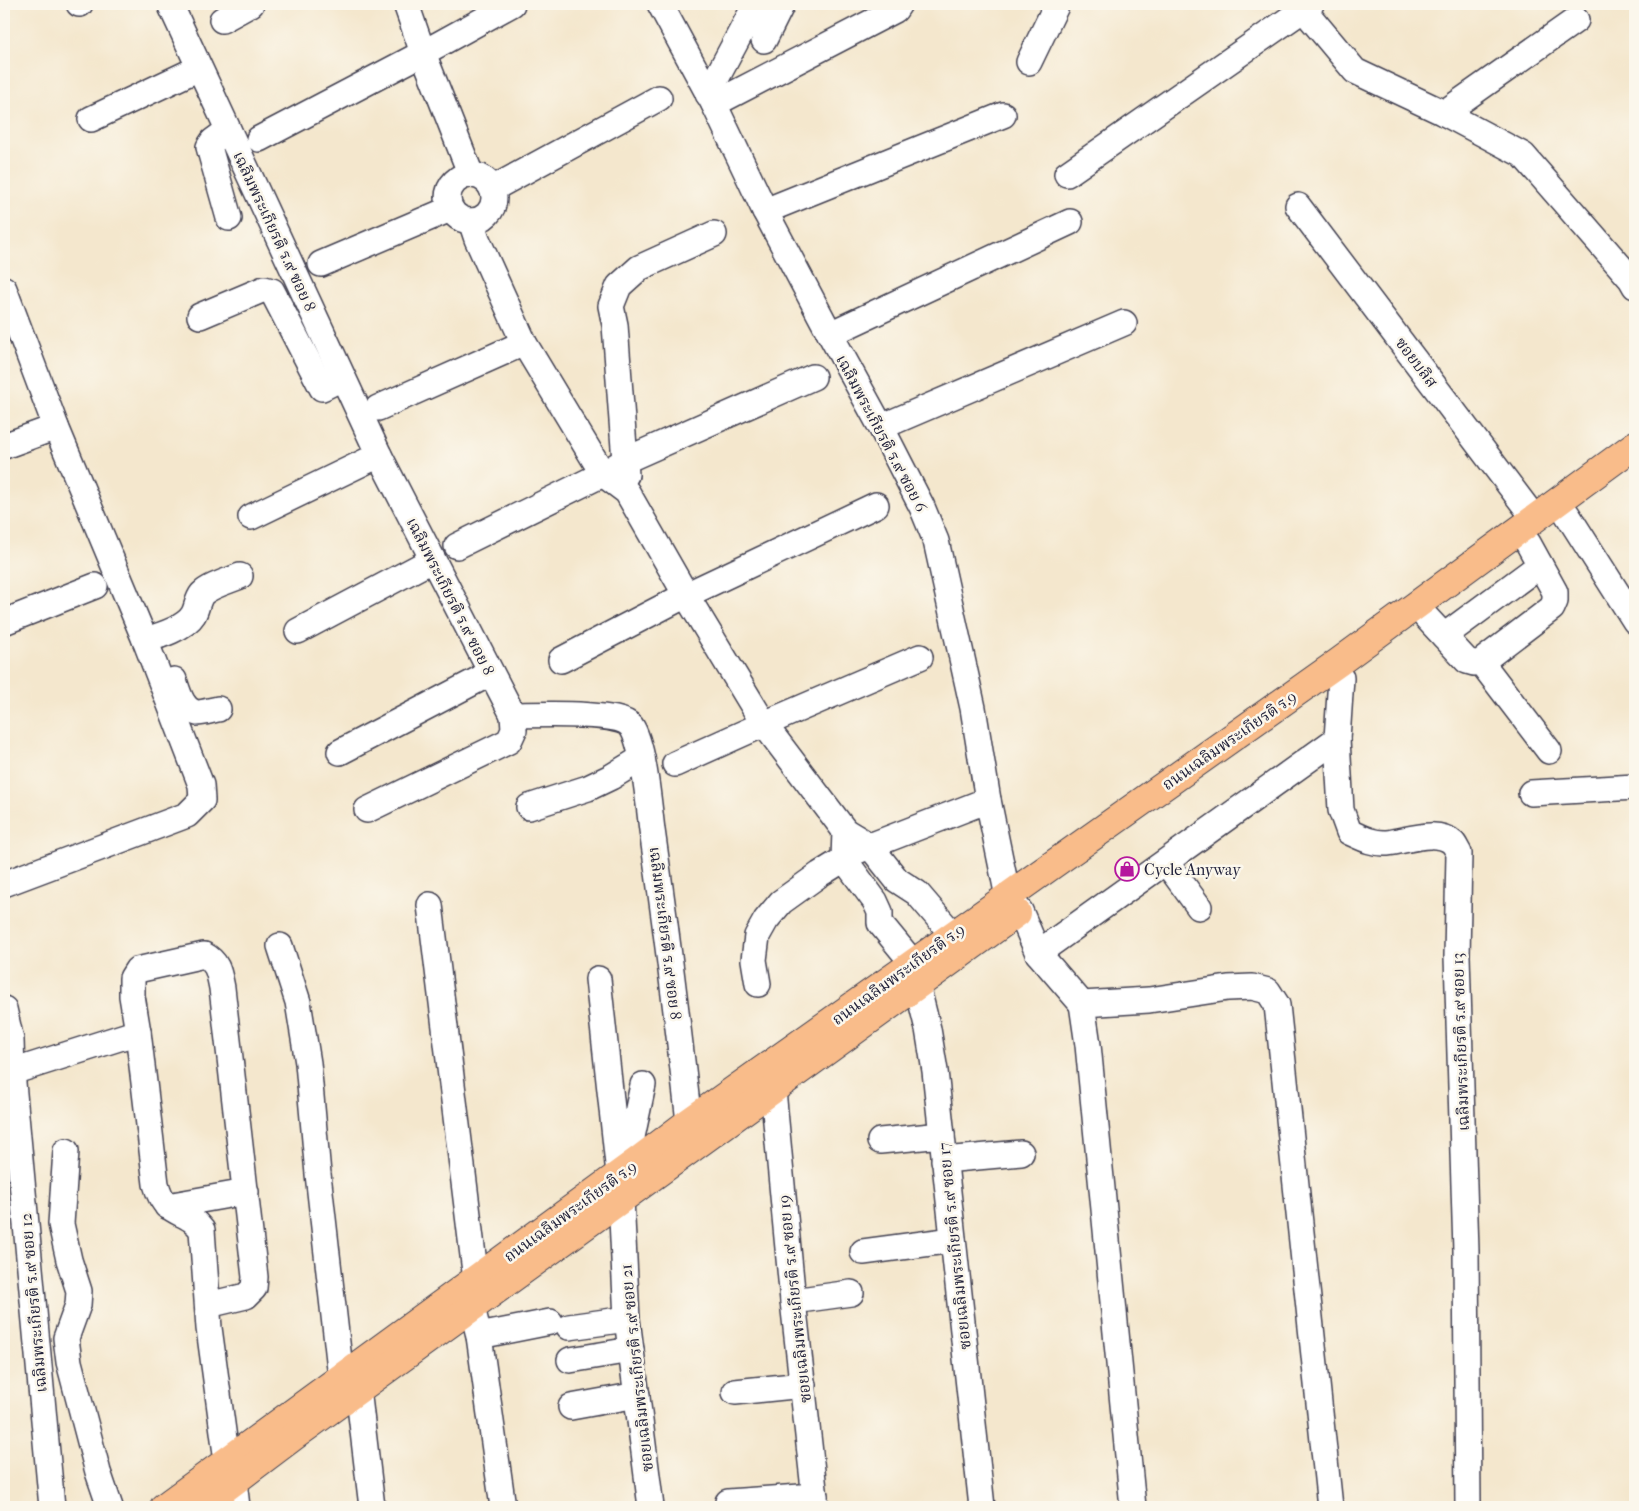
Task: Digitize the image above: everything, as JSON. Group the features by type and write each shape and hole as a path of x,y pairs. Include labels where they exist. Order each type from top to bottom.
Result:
{"main road":[{"name":"ถนนเฉลิมพระเกียรติ ร.9","path":"1531,539 1635,445"},
{"name":"ถนนเฉลิมพระเกียรติ ร.9","path":"200,1507 233,1483 350,1383 476,1280 627,1177 773,1090 914,976 953,935 1014,904 1429,619 1531,539 1635,465"},
{"name":"ถนนเฉลิมพระเกียรติ ร.9","path":"350,1383 472,1307 627,1177 689,1122 914,976 1014,904 1429,619"},
{"name":"ถนนเฉลิมพระเกียรติ ร.9","path":"164,1507 233,1483"}],"street":[{"name":"เฉลิมพระเกียรติ ร.๙ ซอย 8","path":"170,4 268,213 342,378 432,560 513,715 598,716 618,718 631,726 642,758 689,1122"},
{"path":"222,20 251,4"},
{"path":"406,4 423,53 471,175"},
{"path":"259,139 512,4"},
{"name":"เฉลิมพระเกียรติ ร.๙ ซอย 6","path":"660,4 711,99 765,211 881,427 922,507 936,540 973,708 988,800 1014,904 1038,953 1082,1004"},
{"path":"711,99 756,4"},
{"path":"764,40 782,4"},
{"path":"711,99 895,10 899,4"},
{"path":"1029,62 1057,4"},
{"path":"1067,174 1304,5 1354,71 1444,113 1523,155 1635,286"},
{"path":"1444,113 1576,20"},
{"path":"91,119 199,68"},
{"path":"492,189 659,98"},
{"path":"765,211 1003,115"},
{"path":"228,130 213,141 209,147 229,218"},
{"path":"322,264 461,215 482,218 490,210 494,200 492,189 484,179 471,175 460,178 451,186 448,197 461,215 477,239 524,342 603,474 627,492 686,595 764,724 845,831 870,846 897,880 918,892 953,935"},
{"name":"ซอยบลิส","path":"1298,206 1531,539 1555,592 1555,601 1552,608 1481,662"},
{"path":"830,334 1070,222"},
{"path":"627,492 615,325 611,306 619,286 639,268 714,234"},
{"path":"4,289 56,427 182,702 198,713 218,709"},
{"path":"200,316 264,289 272,291 322,388 342,378"},
{"path":"881,427 1124,323"},
{"path":"378,408 524,342"},
{"path":"457,546 603,474 626,460 814,377"},
{"path":"4,446 56,427"},
{"path":"251,517 379,454"},
{"path":"561,660 686,595 876,505"},
{"path":"1567,514 1635,622"},
{"path":"298,631 432,560"},
{"path":"152,638 186,623 193,615 201,596 207,590 240,576"},
{"path":"4,622 95,586"},
{"path":"1429,619 1467,661 1481,662 1549,751"},
{"path":"4,884 187,815 202,800 201,785 152,638"},
{"path":"675,764 920,657"},
{"path":"340,752 491,673"},
{"name":"เฉลิมพระเกียรติ ร.๙ ซอย 13","path":"1341,678 1337,739 1342,810 1349,832 1369,841 1386,843 1439,836 1453,843 1459,853 1457,956 1466,1251 1468,1507"},
{"path":"368,810 509,741 514,730 513,715"},
{"path":"1038,953 1337,739"},
{"path":"529,807 588,788 611,777 642,758"},
{"path":"1531,793 1635,787"},
{"path":"758,984 754,960 757,936 766,920 781,902 857,851 988,800"},
{"path":"845,831 844,859 875,901 880,912 880,923 908,957 914,976"},
{"path":"1166,862 1199,907"},
{"path":"430,905 476,1280"},
{"path":"280,946 298,1002 308,1063 318,1174 350,1383 372,1507"},
{"path":"208,1305 246,1296 254,1288 254,1264 222,988 218,970 212,959 204,955 137,970 132,978 132,996 156,1184 162,1200 167,1206 195,1221 202,1230 208,1305 210,1328 233,1483"},
{"name":"ซอยเฉลิมพระเกียรติ ร.๙ ซอย 17","path":"914,976 930,1037 935,1071 982,1507"},
{"path":"598,979 627,1177"},
{"path":"1133,1507 1088,1045 1082,1004 1149,1000 1228,988 1252,987 1268,991 1277,1005 1330,1507"},
{"name":"เฉลิมพระเกียรติ ร.๙ ซอย 12","path":"4,1009 11,1040 12,1072 52,1507"},
{"path":"12,1072 138,1032"},
{"path":"627,1177 635,1155 632,1137 642,1085"},
{"name":"ซอยเฉลิมพระเกียรติ ร.๙ ซอย 19","path":"773,1090 793,1301 815,1502"},
{"path":"880,1141 942,1135"},
{"path":"66,1151 62,1224 79,1291 78,1305 66,1338 66,1346 68,1362 95,1462 110,1507"},
{"path":"944,1160 1022,1153"},
{"name":"ซอยเฉลิมพระเกียรติ ร.๙ ซอย 21","path":"627,1177 627,1319 651,1507"},
{"path":"167,1206 246,1192"},
{"path":"863,1252 953,1240"},
{"path":"793,1301 851,1293"},
{"path":"472,1307 479,1336 499,1507"},
{"path":"479,1336 559,1324 627,1319"},
{"path":"570,1360 631,1350"},
{"path":"735,1392 803,1385"},
{"path":"571,1407 637,1395"},
{"path":"728,1502 815,1502"}],"place":[{"name":"Cycle Anyway","path":"1127,869"}]}
